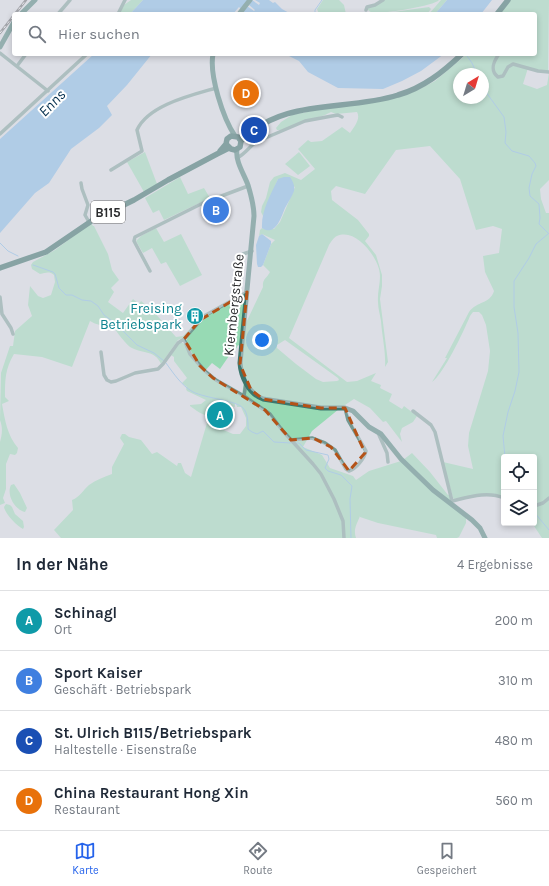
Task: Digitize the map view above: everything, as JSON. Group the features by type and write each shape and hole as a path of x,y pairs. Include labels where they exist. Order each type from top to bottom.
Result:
{"main road":[{"path":"499,12 508,0"},
{"name":"B115","path":"233,151 228,138 238,138 274,119 295,111 322,106 378,100 404,93 417,88 435,77 460,56"},
{"name":"B115","path":"0,268 46,252 90,222 134,200 216,154 233,151 240,147 238,138"}],"street":[{"path":"23,12 35,0"},
{"path":"60,12 70,0"},
{"path":"119,12 125,0"},
{"path":"240,12 250,0"},
{"path":"366,10 367,7 377,4 383,0"},
{"path":"0,47 12,26"},
{"path":"0,53 48,91"},
{"path":"17,66 24,56"},
{"path":"0,134 85,56"},
{"path":"213,56 212,70 216,88 229,127 238,138"},
{"path":"497,56 494,60 493,68 495,75 498,77 503,76 508,67 513,64 538,71 549,72"},
{"path":"112,170 142,151 137,130 143,119 165,105 216,88"},
{"path":"233,151 242,155 251,145 256,142 298,123 338,115 342,117"},
{"path":"228,138 229,127"},
{"name":"Kiernbergstraße","path":"233,151 248,186 254,216 252,251 240,363 246,383 254,394 263,399 321,408 345,408"},
{"path":"81,183 88,205 85,215 90,222"},
{"path":"150,271 134,241 135,237 203,203 248,186"},
{"path":"243,254 252,251"},
{"path":"101,352 106,380 111,382 135,373 154,370 164,364 178,343 184,339 204,316 247,292"},
{"path":"0,297 3,317 11,328 13,334"},
{"path":"184,339 190,354 210,376 244,396 270,414 282,430 313,464 327,484 334,499 343,521 344,538"},
{"path":"244,396 246,383"},
{"path":"291,440 312,438 318,440 335,450 348,471 353,470 366,451 348,420 345,408"},
{"path":"345,408 353,411 369,427 379,432 406,465 440,496 452,503 472,520 480,528 485,538"},
{"path":"413,411 431,425 435,432 452,503"},
{"path":"379,432 387,453 388,462"},
{"path":"452,503 482,495 496,495 501,497"},
{"path":"537,505 543,503 549,498"}],"highlighted area":[{"path":"247,292 240,364 251,390 263,399 321,408 345,408 365,453 349,471 331,447 313,438 291,440 265,410 213,378 200,366 184,339 200,320"}],"green space":[{"path":"131,0 143,0 132,12 120,12 124,5"},
{"path":"323,0 339,0 344,5 346,12 318,12 317,9"},
{"path":"383,0 439,0 420,7 384,12 371,12 368,8"},
{"path":"441,0 447,0 437,12 431,12"},
{"path":"510,0 549,0 548,71 528,68 523,84 537,89 547,85 549,73 549,180 540,189 541,199 546,213 549,213 549,538 542,538 534,526 537,526 537,454 501,454 501,496 490,494 453,498 443,462 473,469 468,446 469,433 488,371 490,351 486,325 482,315 479,312 473,312 470,316 442,371 432,382 447,358 445,358 469,312 472,308 490,298 494,291 485,272 483,256 499,253 502,229 493,226 476,230 460,179 430,146 396,150 365,194 336,186 331,191 332,200 358,220 369,234 365,241 376,255 382,275 380,299 388,362 385,367 378,304 380,277 379,269 369,250 357,239 351,236 337,236 329,245 289,338 347,382 357,381 376,373 371,381 381,385 380,388 392,394 389,401 402,409 404,406 417,416 413,422 402,428 400,434 402,442 386,421 383,422 370,408 354,399 342,407 327,407 269,399 256,394 246,379 242,365 246,323 263,287 264,280 270,272 263,265 271,244 275,240 262,234 259,236 260,230 262,228 274,229 280,222 295,187 278,179 263,216 261,212 262,206 266,198 270,182 274,177 285,173 301,180 315,169 298,149 308,140 311,142 322,141 342,127 350,133 356,123 358,115 357,112 336,114 331,112 281,130 277,130 276,128 281,122 292,115 418,90 435,81 465,56 537,56 537,12 501,12","holes":["285,340 339,380 323,382 316,379 277,348 277,345"]},
{"path":"429,7 431,9 429,12 393,12"},
{"path":"145,152 157,184 144,192 127,162"},
{"path":"299,152 310,166 298,175 285,164"},
{"path":"180,177 188,194 204,188 210,198 164,220 159,210 153,213 145,198"},
{"path":"91,223 108,254 112,270 119,280 111,288 114,292 108,302 123,313 133,299 139,304 141,301 154,312 176,337 183,336 201,318 187,334 178,340 161,364 152,354 130,347 113,326 109,329 90,321 72,367 42,357 14,354 7,370 5,380 5,397 9,401 2,404 5,422 9,433 18,448 15,455 10,454 6,464 6,489 3,498 5,503 0,505 0,442 2,431 0,420 1,373 10,346 13,346 15,331 32,316 28,305 30,286 38,296 43,298 51,295 55,282 54,275 49,273 40,274 32,269 31,265 33,262 55,250"},
{"path":"156,228 164,242 181,234 202,275 180,286 166,262 161,264 152,248 143,253 136,241 141,236"},
{"path":"245,294 240,346 238,345 233,354 231,353 220,369 212,363 204,372 242,396 244,381 257,397 339,409 312,431 303,447 322,455 330,468 353,476 356,480 369,471 401,461 466,517 466,523 459,537 437,538 436,535 378,523 360,516 355,529 356,538 61,538 54,530 73,510 72,500 92,483 112,474 112,467 124,444 120,438 122,434 141,440 152,454 157,452 177,466 178,463 181,463 185,473 191,477 207,423 233,434 240,434 246,426 246,418 241,407 237,407 236,403 235,407 212,402 208,416 190,406 201,404 206,400 187,391 187,387 182,383 187,378 174,361 174,357 171,355 180,342 185,344 190,333 201,320 215,310"},
{"path":"412,453 430,472 448,495 450,494 439,455 449,484 451,496 450,500 448,501 442,497 403,460"},
{"path":"14,484 27,508 25,512 21,511 12,502 10,489 11,485"},
{"path":"6,504 12,507 15,514 23,521 23,529 9,516 4,507"}],"water":[{"path":"143,0 248,0 241,9 239,7 235,12 132,12"},
{"path":"252,0 259,5 260,3 255,0 269,0 273,3 275,2 287,12 243,11 247,6 254,11 255,10 249,5"},
{"path":"447,0 492,0 483,12 437,12"},
{"name":"Enns","path":"92,56 150,56 127,85 107,106 112,115 99,128 71,149 49,183 35,193 0,233 0,139"},
{"path":"289,56 441,56 421,71 383,89 338,88 308,72 299,61"},
{"path":"290,177 294,185 294,191 277,225 271,230 267,230 262,228 263,215 278,179"},
{"path":"262,234 271,241 271,244 263,265 258,267 256,245 259,236"}],"waterway":[{"path":"315,12 322,0"},
{"path":"467,56 474,68"},
{"path":"489,96 504,117 506,132 505,143 512,151 529,156 535,163 536,166 532,174 529,188 530,196 539,204 539,224 549,234"},
{"path":"505,454 503,436 519,372 518,333 514,307 514,281 536,244 548,234"},
{"path":"0,243 8,251 18,256"},
{"path":"33,265 53,272 59,288 66,295 72,295 82,300 91,301 98,306 104,315 116,324 137,345 154,353 164,361"},
{"path":"166,363 181,383 193,392 235,403 243,408 247,415 248,429 252,432 257,434 263,431 274,442 291,443"},
{"path":"296,443 299,443 306,450 328,455 329,459 325,468 328,471 341,475 352,486 350,499 351,538"},
{"path":"537,516 549,530"}],"railway":[{"path":"17,12 26,0"},
{"path":"0,33 12,18"}],"place":[{"name":"China Restaurant Hong Xin","path":"246,93"},
{"name":"St. Ulrich B115/Betriebspark","path":"254,130"},
{"name":"Sport Kaiser","path":"216,210"},
{"name":"Freising Betriebspark","path":"195,316"},
{"name":"Schinagl","path":"220,415"}]}
